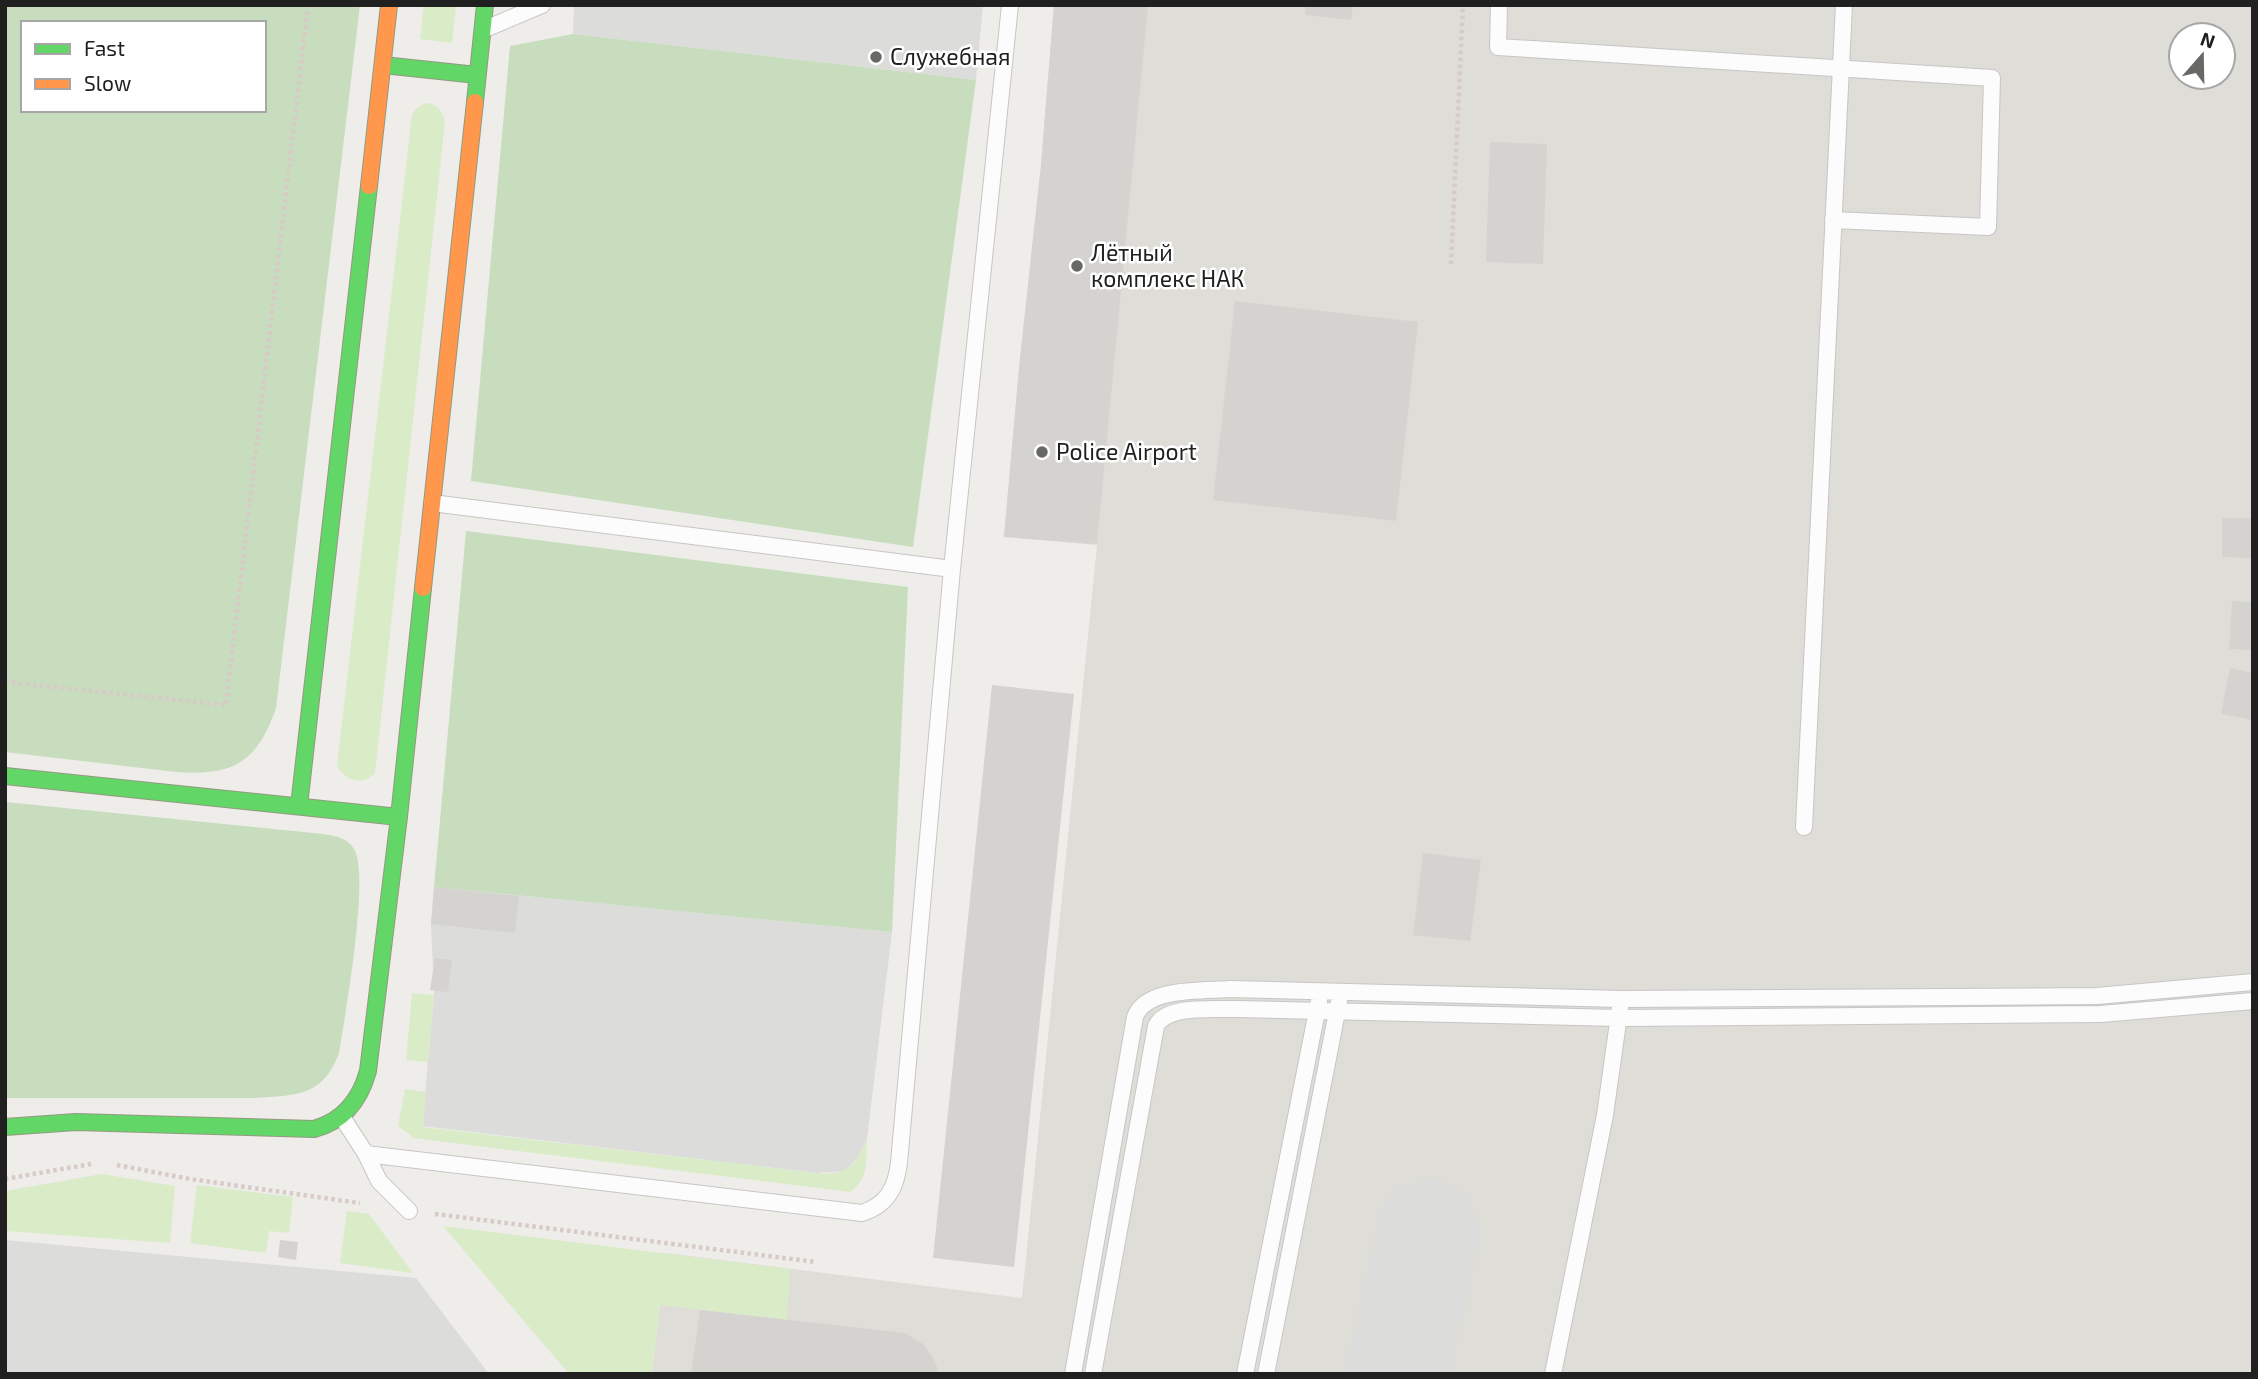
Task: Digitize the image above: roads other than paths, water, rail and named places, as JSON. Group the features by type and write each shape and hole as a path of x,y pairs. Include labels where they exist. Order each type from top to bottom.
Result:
{"main road":[{"path":"299,806 389,5"},
{"path":"5,1127 76,1122 314,1129 342,1117 356,1102 366,1082 399,817 485,5"},
{"path":"383,65 478,75"},
{"path":"5,776 399,817"}],"lane":[{"path":"482,30 542,5"},
{"path":"366,1154 862,1213 887,1199 897,1181 899,1163 952,569 1010,5"},
{"path":"1499,5 1498,47 1992,78 1988,227 1833,220"},
{"path":"1804,827 1844,5"},
{"path":"432,503 952,569"},
{"path":"1073,1374 1135,1017 1141,1005 1155,997 1230,989 1621,999 2097,996 2253,982"},
{"path":"1245,1374 1321,992"},
{"path":"1266,1374 1341,992"},
{"path":"1553,1374 1605,1115 1621,999"},
{"path":"1093,1374 1156,1026 1160,1018 1167,1014 1189,1010 1619,1018 2101,1014 2253,1001"},
{"path":"342,1117 366,1154 379,1181 409,1211"}],"place":[{"name":"Служебная","path":"876,57"},
{"name":"Лётный комплекс НАК","path":"1077,266"},
{"name":"Police Airport","path":"1042,452"}]}
